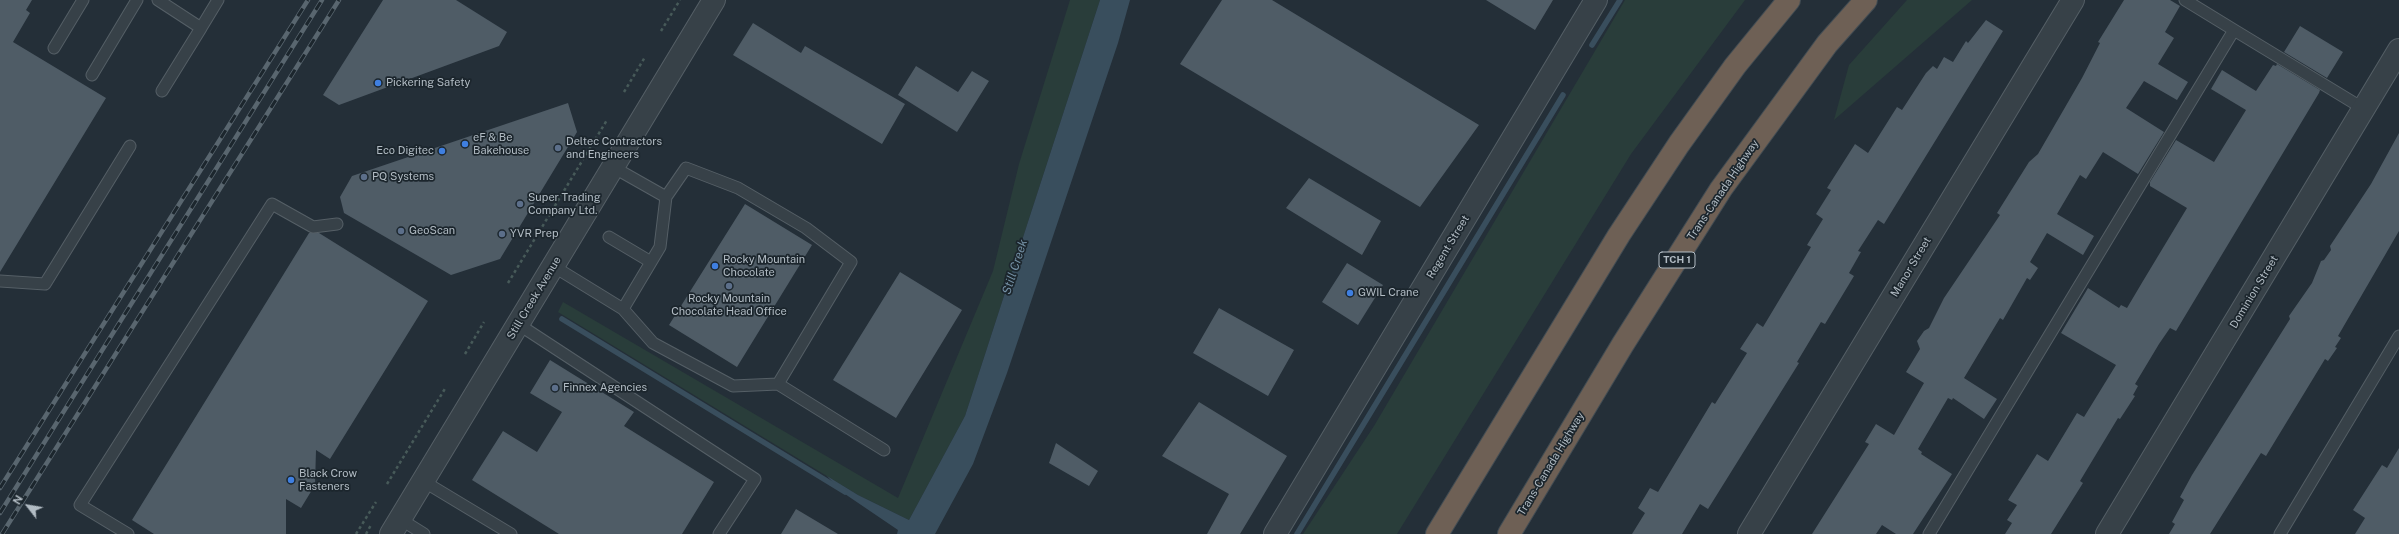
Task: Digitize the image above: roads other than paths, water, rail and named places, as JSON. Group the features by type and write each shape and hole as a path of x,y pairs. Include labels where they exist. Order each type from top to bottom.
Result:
{"highway":[{"path":"1437,534 1619,235 1679,144 1734,66 1789,0"},
{"name":"Trans-Canada Highway","path":"1509,534 1624,344 1721,189 1822,50 1866,0"}],"street":[{"name":"Still Creek Avenue","path":"395,526 714,0"},
{"name":"Regent Street","path":"1275,534 1596,0"},
{"name":"Manor Street","path":"1749,534 2073,0"},
{"name":"Dominion Street","path":"2107,534 2399,50"}],"lane":[{"path":"54,48 83,0"},
{"path":"92,76 137,0"},
{"path":"158,0 201,28"},
{"path":"162,92 218,0"},
{"path":"2185,0 2364,109"},
{"path":"1929,534 2234,30"},
{"path":"0,281 45,284 130,146"},
{"path":"612,167 666,198"},
{"path":"623,309 660,247 666,198 686,168 738,188 806,228 850,262 778,384"},
{"path":"128,534 80,505 272,204 313,227 337,224"},
{"path":"609,237 651,262"},
{"path":"553,266 623,309 653,343 733,386 778,384 884,450"},
{"path":"518,324 755,479 719,534"},
{"path":"2280,534 2399,336"},
{"path":"423,481 510,534"},
{"path":"395,526 424,534"}],"water":[{"name":"Still Creek","path":"1100,0 1130,0 1118,43 1007,373 973,464 935,534 897,534 898,530 842,492 827,476 858,495 909,520 965,416"}],"waterway":[{"path":"1592,45 1620,0"},
{"path":"1297,534 1563,95"},
{"path":"562,319 845,492"}],"railway":[{"path":"0,488 308,0"},
{"path":"0,513 322,0"},
{"path":"2,534 339,0"}],"place":[{"name":"Pickering Safety","path":"378,83"},
{"name":"eF & Be Bakehouse","path":"465,144"},
{"name":"Deltec Contractors and Engineers","path":"558,148"},
{"name":"Eco Digitec","path":"442,151"},
{"name":"PQ Systems","path":"364,177"},
{"name":"Super Trading Company Ltd.","path":"520,204"},
{"name":"GeoScan","path":"401,231"},
{"name":"YVR Prep","path":"502,234"},
{"name":"Rocky Mountain Chocolate","path":"715,266"},
{"name":"Rocky Mountain Chocolate Head Office","path":"729,286"},
{"name":"GWIL Crane","path":"1350,293"},
{"name":"Finnex Agencies","path":"555,388"},
{"name":"Black Crow Fasteners","path":"291,480"}]}
